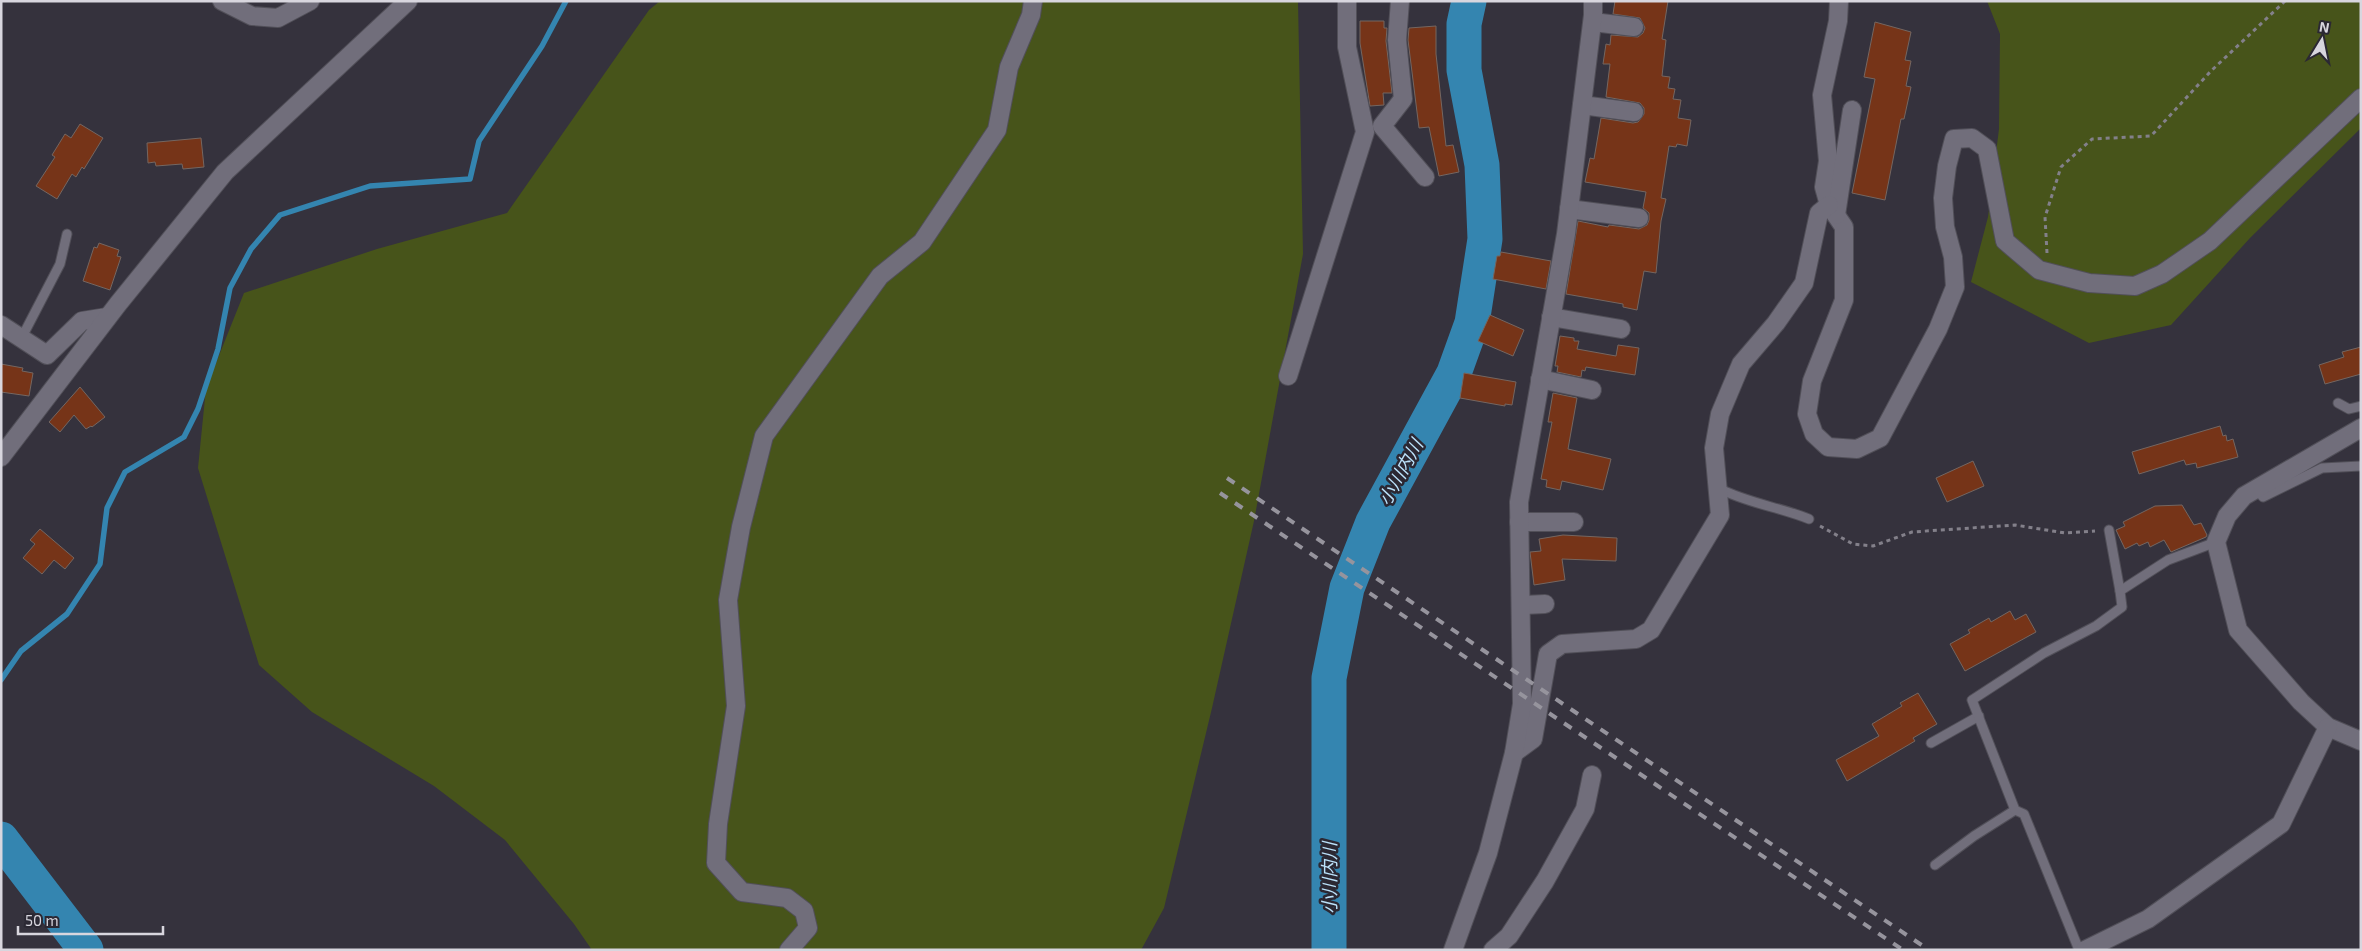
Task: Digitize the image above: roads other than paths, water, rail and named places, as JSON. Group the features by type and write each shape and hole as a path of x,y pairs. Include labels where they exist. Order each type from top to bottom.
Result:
{"street":[{"path":"222,1 252,16 278,18 300,4"},
{"path":"1,457 108,317 225,172 408,1"},
{"path":"788,950 808,928 804,911 787,898 742,892 716,863 718,824 736,706 728,600 741,528 764,436 880,276 922,242 997,130 1009,67 1031,15 1033,1"},
{"path":"1288,376 1365,132 1347,47 1347,1"},
{"path":"1365,132 1382,126 1403,99 1398,40 1400,1"},
{"path":"1453,950 1488,853 1514,753 1522,704 1519,502 1569,209 1593,1"},
{"path":"1839,1 1838,21 1822,95 1828,162 1824,188 1832,210 1844,227 1844,300 1812,381 1807,414 1814,434 1828,447 1857,449 1880,438 1938,329 1955,287 1953,257 1945,227 1942,198 1954,139 1972,138 1987,149 2005,241 2039,270 2088,283 2135,286 2162,274 2210,241 2361,98"},
{"path":"1838,21 1849,1"},
{"path":"1592,22 1634,27"},
{"path":"1582,105 1634,112"},
{"path":"1832,210 1852,110"},
{"path":"1382,126 1425,177"},
{"path":"1569,209 1639,218"},
{"path":"1514,753 1533,739 1548,654 1562,644 1636,639 1651,630 1720,515 1714,448 1720,414 1741,364 1776,323 1804,283 1820,213 1832,210"},
{"path":"1,325 47,355 82,321 108,317"},
{"path":"1551,317 1621,329"},
{"path":"1540,379 1592,390"},
{"path":"2361,428 2244,496 2227,516 2216,542 2238,630 2301,702 2328,728 2361,741"},
{"path":"1519,522 1574,522"},
{"path":"1522,605 1545,604"},
{"path":"2085,950 2148,919 2281,824 2328,728"},
{"path":"1493,950 1509,936 1545,881 1586,809 1592,776"}],"lane":[{"path":"21,339 60,264 67,234"},
{"path":"2338,403 2349,410 2361,406"},
{"path":"2256,489 2263,497 2322,468 2361,466"},
{"path":"1718,488 1738,498 1786,510 1809,519"},
{"path":"2079,950 2024,814 2016,810 1972,700 2044,653 2096,626 2122,606 2109,530"},
{"path":"2120,591 2168,560 2216,542"},
{"path":"1931,743 1979,716"},
{"path":"1935,865 1974,836 2016,810"}],"waterway":[{"path":"1,680 21,651 67,614 100,564 107,508 125,472 184,437 198,409 218,349 230,288 251,249 280,215 370,186 470,179 479,141 542,46 566,1"},
{"name":"小川内川","path":"1329,950 1329,678 1347,588 1373,522 1454,373 1472,323 1485,239 1482,165 1464,70 1464,24 1469,1"},
{"path":"1,839 86,950"}],"railway":[{"path":"1227,478 1929,950"},
{"path":"1220,493 1903,950"}]}
